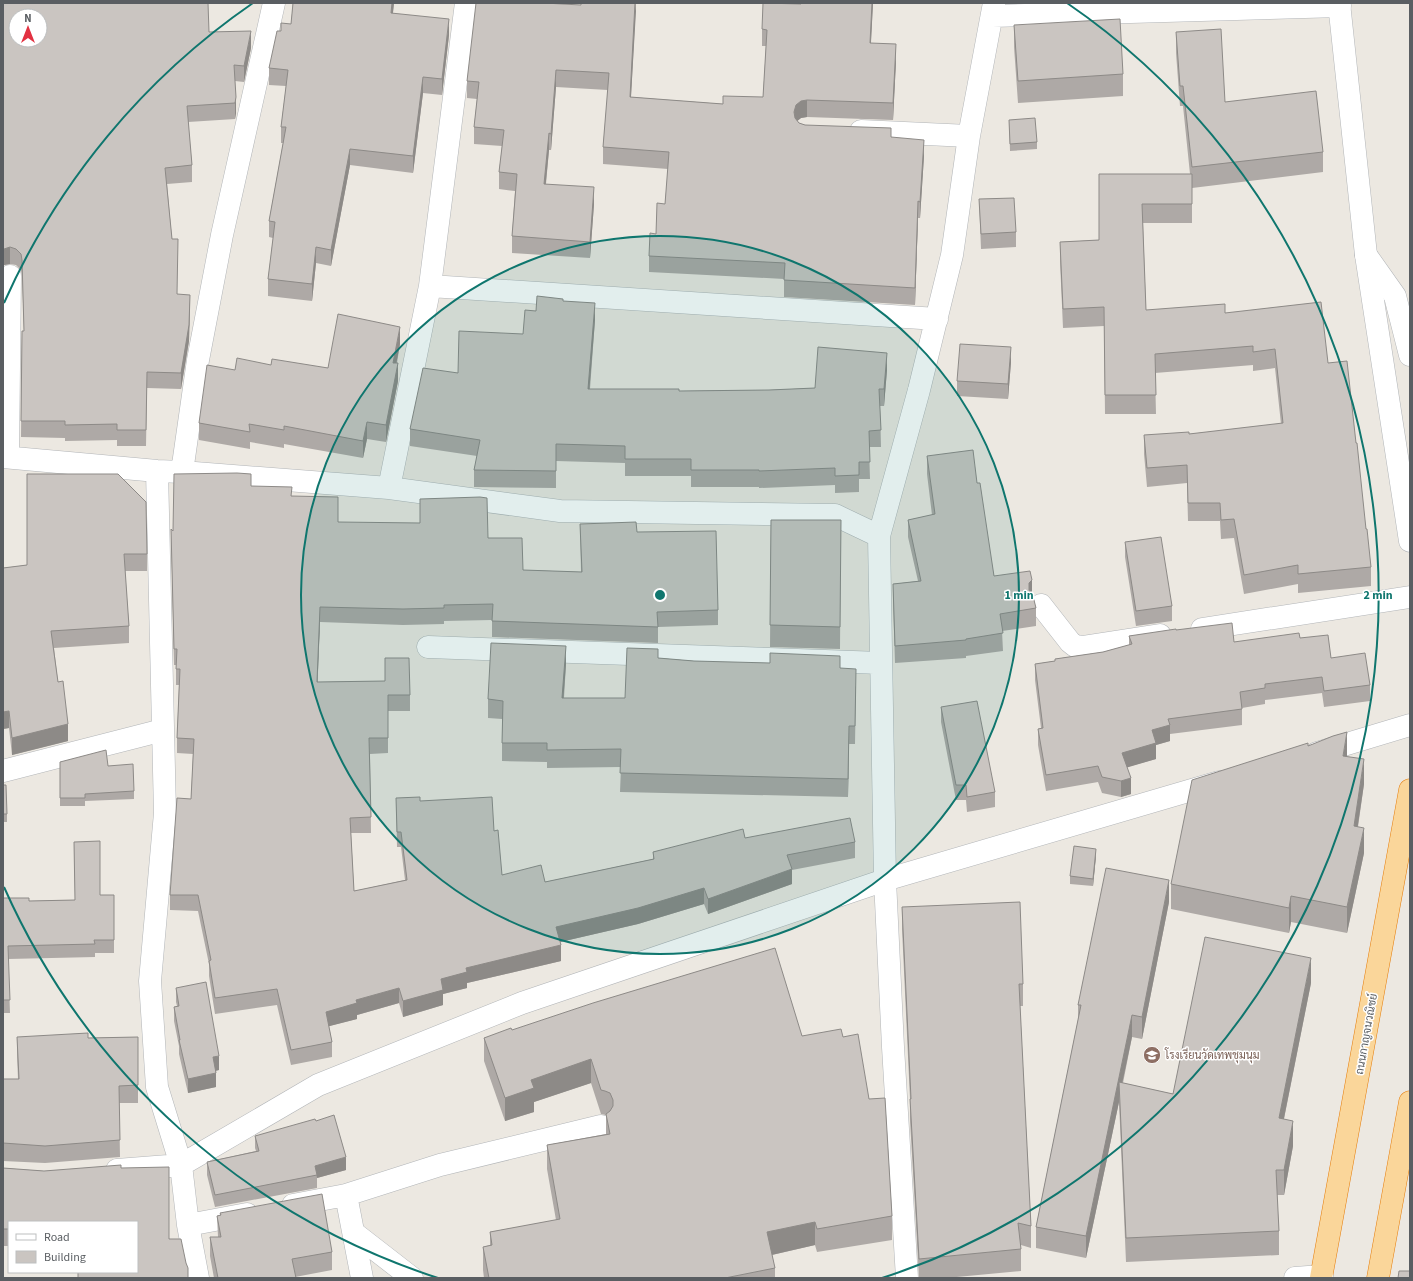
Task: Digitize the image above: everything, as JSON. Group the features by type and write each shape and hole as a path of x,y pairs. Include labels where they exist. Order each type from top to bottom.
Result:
{"highway":[{"name":"ถนนกาญจนวณิชย์","path":"1322,1277 1410,790"},
{"path":"1378,1278 1410,1102"}],"street":[{"path":"182,472 198,360 220,242 274,3"},
{"path":"390,488 430,286 466,3"},
{"path":"907,1278 892,1047 885,880 879,536 919,390 952,256 969,136 993,9 1339,4 1366,254 1410,541"},
{"path":"845,130 969,136"},
{"path":"1366,254 1395,296 1410,355"},
{"path":"10,276 5,457 156,471 390,488 560,511 835,515 879,536"},
{"path":"430,286 937,320"},
{"path":"156,471 164,730 165,814 150,981 157,1087 181,1165 188,1225 198,1278"},
{"path":"1041,605 1070,642 1075,646 1082,647 1410,598"},
{"path":"428,647 881,663"},
{"path":"1296,759 1410,725"},
{"path":"3,771 164,730"},
{"path":"98,1171 181,1165 318,1085 522,1003 885,880 1235,777"},
{"path":"188,1225 346,1195 440,1165 601,1126"},
{"path":"346,1195 362,1278"},
{"path":"354,1233 412,1278"},
{"path":"1295,1278 1322,1277"}],"building":[{"path":"3,3 208,3 209,32 251,31 244,66 234,65 235,103 187,106 192,165 165,168 172,239 178,239 177,294 190,295 189,325 181,373 147,372 146,430 117,430 117,424 65,425 65,421 21,421 22,331 24,331 22,260 21,254 16,249 10,247 3,250"},
{"path":"293,3 392,3 391,13 449,19 442,79 423,77 413,156 350,149 331,250 316,247 312,284 268,279 275,222 269,221 286,127 281,127 288,70 269,68 277,31 281,31 281,23 291,24"},
{"path":"476,3 544,3 581,5 581,3 635,3 630,97 723,104 723,96 763,97 767,30 762,29 763,3 872,3 870,43 896,44 893,103 807,100 801,101 796,105 794,112 795,118 799,123 805,125 891,128 891,137 924,140 920,202 918,201 915,288 784,280 785,263 649,256 650,233 656,234 657,203 665,204 669,152 603,147 609,73 556,70 551,134 549,133 544,184 594,187 590,242 512,236 517,174 499,172 504,130 474,127 479,82 467,81"},
{"path":"1120,19 1123,74 1018,81 1014,25"},
{"path":"1221,29 1225,102 1316,91 1323,152 1192,167 1183,86 1180,86 1176,32"},
{"path":"1035,118 1037,142 1010,144 1009,120"},
{"path":"1099,174 1192,174 1192,204 1142,204 1146,310 1225,304 1225,313 1321,302 1328,363 1347,361 1371,567 1298,574 1298,565 1244,575 1234,519 1221,520 1220,503 1188,503 1187,465 1147,468 1144,435 1189,432 1189,434 1283,423 1275,349 1253,352 1253,346 1155,354 1156,395 1105,395 1104,307 1063,309 1060,242 1099,240"},
{"path":"1014,198 1016,232 981,234 979,199"},
{"path":"537,296 563,299 563,301 595,303 588,389 679,389 679,391 815,388 818,347 887,353 884,389 879,389 881,430 869,431 870,462 859,462 859,475 835,476 835,468 759,471 691,470 691,459 625,459 625,446 556,444 556,471 474,470 480,440 410,429 423,368 458,373 459,331 523,334 525,310 536,311"},
{"path":"338,314 400,327 393,363 398,363 386,425 367,422 363,441 284,426 284,430 249,424 250,432 199,423 207,365 235,370 237,358 271,365 272,359 328,368"},
{"path":"960,344 1011,347 1008,384 957,381"},
{"path":"973,450 977,483 980,483 994,576 1030,571 1032,580 1029,583 1029,590 1036,608 1000,614 1003,633 966,640 895,646 893,584 921,581 908,520 935,514 927,456"},
{"path":"27,474 118,474 146,502 147,554 124,554 129,626 51,631 58,682 63,681 68,724 12,738 9,711 3,712 3,568 27,565"},
{"path":"174,474 251,474 251,486 292,487 291,496 338,497 338,522 420,523 420,499 487,498 488,538 522,538 523,570 582,572 580,524 636,522 637,532 716,531 718,610 657,612 658,627 492,621 493,604 444,605 444,608 403,609 320,607 317,682 385,681 385,658 409,658 410,695 388,695 388,738 369,738 371,817 350,818 354,891 407,880 401,832 397,832 396,798 420,797 420,801 492,797 494,831 498,830 502,875 541,865 545,882 654,859 653,852 743,829 745,838 850,818 855,842 787,855 792,869 708,899 704,888 638,908 556,927 561,945 466,968 467,972 441,979 443,990 403,1001 399,988 356,1000 357,1003 326,1012 332,1042 291,1050 277,989 215,998 209,961 211,960 198,895 170,895 177,798 191,799 194,739 177,738 180,669 176,669 177,649 174,649 171,529 173,531"},
{"path":"771,520 841,520 840,627 770,625"},
{"path":"1161,537 1172,606 1136,611 1125,542"},
{"path":"1232,623 1234,642 1299,633 1300,638 1328,635 1331,658 1365,653 1370,685 1324,691 1322,677 1265,684 1265,688 1240,692 1242,709 1168,719 1170,725 1152,730 1156,743 1122,753 1131,778 1121,781 1102,777 1098,766 1046,775 1038,729 1043,728 1035,664 1055,661 1055,659 1103,652 1132,644 1129,636"},
{"path":"491,643 566,646 562,698 625,698 627,648 658,649 658,658 694,661 770,663 770,653 840,656 840,668 856,669 855,726 849,726 848,779 620,773 621,749 547,750 547,743 502,743 503,701 488,699"},
{"path":"977,701 995,792 967,797 966,785 956,785 941,707"},
{"path":"1347,732 1343,756 1364,759 1354,826 1364,828 1347,907 1291,896 1289,908 1171,884 1192,780 1308,743 1308,746"},
{"path":"106,750 108,766 133,764 134,791 85,794 85,798 60,798 60,762"},
{"path":"3,785 6,785 7,814 3,814"},
{"path":"100,841 100,895 114,895 114,940 94,940 95,944 8,946 10,1000 3,1000 3,898 29,898 29,901 75,900 74,842"},
{"path":"1074,846 1096,849 1093,879 1070,876"},
{"path":"1106,868 1169,880 1142,1017 1132,1015 1086,1236 1036,1227 1081,1005 1078,1005"},
{"path":"1020,902 1023,984 1019,984 1031,1226 1018,1223 1021,1249 919,1259 910,1099 902,907"},
{"path":"1205,937 1311,958 1279,1118 1293,1121 1284,1170 1276,1170 1279,1231 1126,1238 1119,1082 1173,1094"},
{"path":"775,948 802,1036 841,1029 843,1037 858,1034 869,1099 885,1098 892,1216 817,1229 815,1222 767,1232 775,1268 725,1278 489,1278 483,1247 492,1245 490,1232 560,1219 547,1145 610,1134 606,1114 613,1106 613,1100 610,1093 601,1090 591,1059 531,1080 534,1088 505,1098 484,1038 511,1028 512,1030 593,1003"},
{"path":"206,982 219,1056 213,1057 216,1073 188,1079 179,1040 174,1007 179,1006 176,988"},
{"path":"88,1033 88,1038 138,1037 138,1085 119,1086 120,1140 45,1146 3,1143 3,1079 19,1079 17,1037"},
{"path":"334,1115 346,1157 315,1166 317,1175 215,1195 207,1162 259,1151 255,1136"},
{"path":"121,1165 121,1168 169,1167 169,1239 181,1239 188,1268 188,1278 78,1278 78,1273 138,1273 138,1221 8,1221 8,1229 3,1229 3,1168 44,1171"},
{"path":"322,1194 332,1252 292,1259 296,1278 218,1278 210,1237 221,1237 217,1216 221,1215 220,1213"},
{"path":"1399,1271 1410,1271 1410,1278 1398,1278"}],"place":[{"name":"โรงเรียนวัดเทพชุมนุม","path":"1152,1055"}]}
